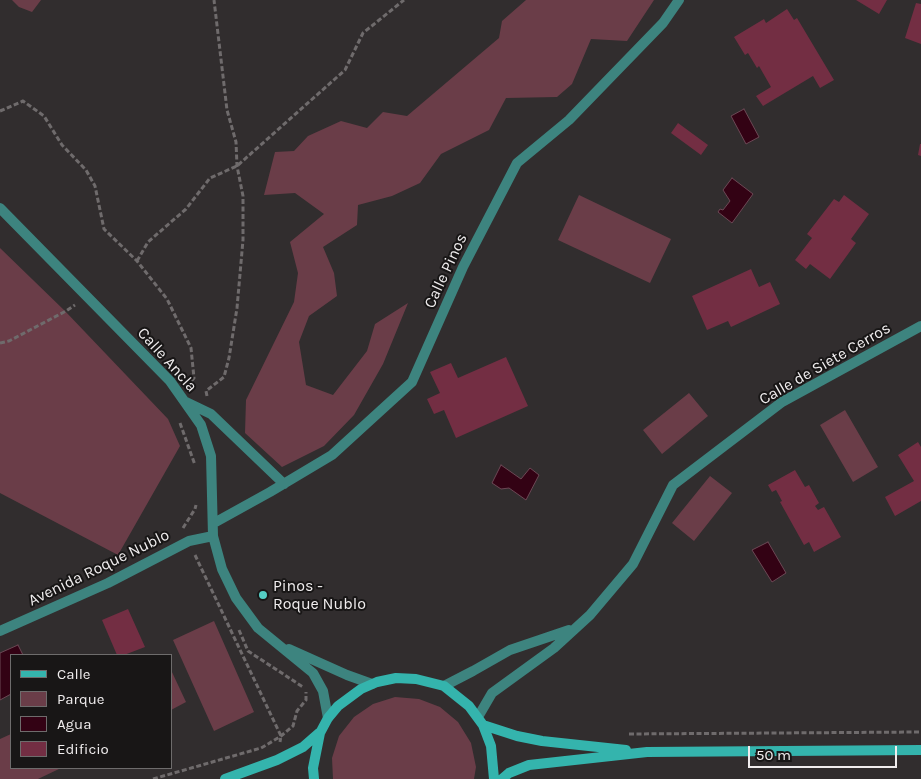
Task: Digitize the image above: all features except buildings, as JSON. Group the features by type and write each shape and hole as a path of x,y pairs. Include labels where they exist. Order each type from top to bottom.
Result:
{"main road":[{"path":"314,779 313,768 320,733 328,718 349,696 372,684 396,678 416,679 444,686 458,696 481,721 491,746 494,779"},
{"path":"481,721 517,736 542,741 646,752"},
{"path":"224,779 278,760 303,747 320,733"},
{"path":"502,779 509,773 529,765 646,752 921,750"}],"street":[{"name":"Calle Pinos","path":"214,523 332,455 412,382 464,267 517,163 569,120 663,23 679,0"},
{"name":"Calle Ancla","path":"0,208 170,381 201,425 212,456 213,536 222,569 236,598 258,628 313,673 323,691 328,718"},
{"name":"Calle de Siete Cerros","path":"481,721 492,692 554,648 572,629 590,615 634,564 673,485 782,402 921,326"},
{"path":"182,398 211,414 284,484"},
{"name":"Avenida Roque Nublo","path":"0,631 108,583 189,541 213,536"},
{"name":"Calle de Siete Cerros","path":"444,686 510,650 572,629"},
{"name":"Calle Ancla","path":"279,645 372,684"}],"path":[{"path":"211,414 206,391 224,377 229,358 238,308 243,240 243,196 237,166 236,142 227,110 214,0"},
{"path":"137,260 148,242 186,209 210,178 237,166 345,70 363,33 404,0"},
{"path":"0,111 23,101 44,116 62,144 86,170 95,186 104,229 137,260 167,299 191,348 194,378 182,398"},
{"path":"0,343 9,341 66,311 86,296"},
{"path":"177,419 181,424 196,468"},
{"path":"196,501 195,509 181,531 189,541 281,736 278,760"},
{"path":"153,779 261,748 293,726 297,711 306,700 306,689 248,650 235,622"},
{"path":"627,734 921,732"}],"green space":[{"path":"12,0 41,0 32,12 19,7"},
{"path":"526,0 654,0 627,41 591,39 572,84 557,97 506,98 489,130 441,154 420,183 392,196 358,205 357,225 323,247 334,273 337,296 309,316 299,342 306,385 333,395 367,351 375,324 408,303 383,364 354,415 324,446 282,467 245,433 246,400 294,302 298,273 290,242 324,214 295,193 264,195 275,152 294,151 308,136 341,121 367,128 383,112 407,116 499,38 502,21"},
{"path":"579,195 671,239 650,283 558,240"},
{"path":"0,248 65,311 168,419 180,446 118,555 0,493"},
{"path":"689,393 708,416 662,454 643,430"},
{"path":"845,410 878,467 853,482 820,425"},
{"path":"710,476 732,493 694,541 672,523"},
{"path":"214,621 254,712 214,731 173,640"},
{"path":"172,672 186,702 172,709"},
{"path":"395,697 419,699 440,707 458,722 471,743 476,767 474,779 333,779 332,758 339,736 354,717 373,704"},
{"path":"10,734 10,769 59,769 38,779 0,779 0,739"}],"water":[{"path":"744,109 759,137 746,144 731,116"},
{"path":"732,178 753,194 732,223 718,212 720,209 723,210 730,201 723,190"},
{"path":"501,465 521,479 530,468 539,475 526,500 509,488 501,489 492,483"},
{"path":"768,542 786,573 772,582 752,550"},
{"path":"18,645 22,654 10,654 10,695 0,700 0,653"}],"place":[{"name":"Pinos - Roque Nublo","path":"263,595"}]}
